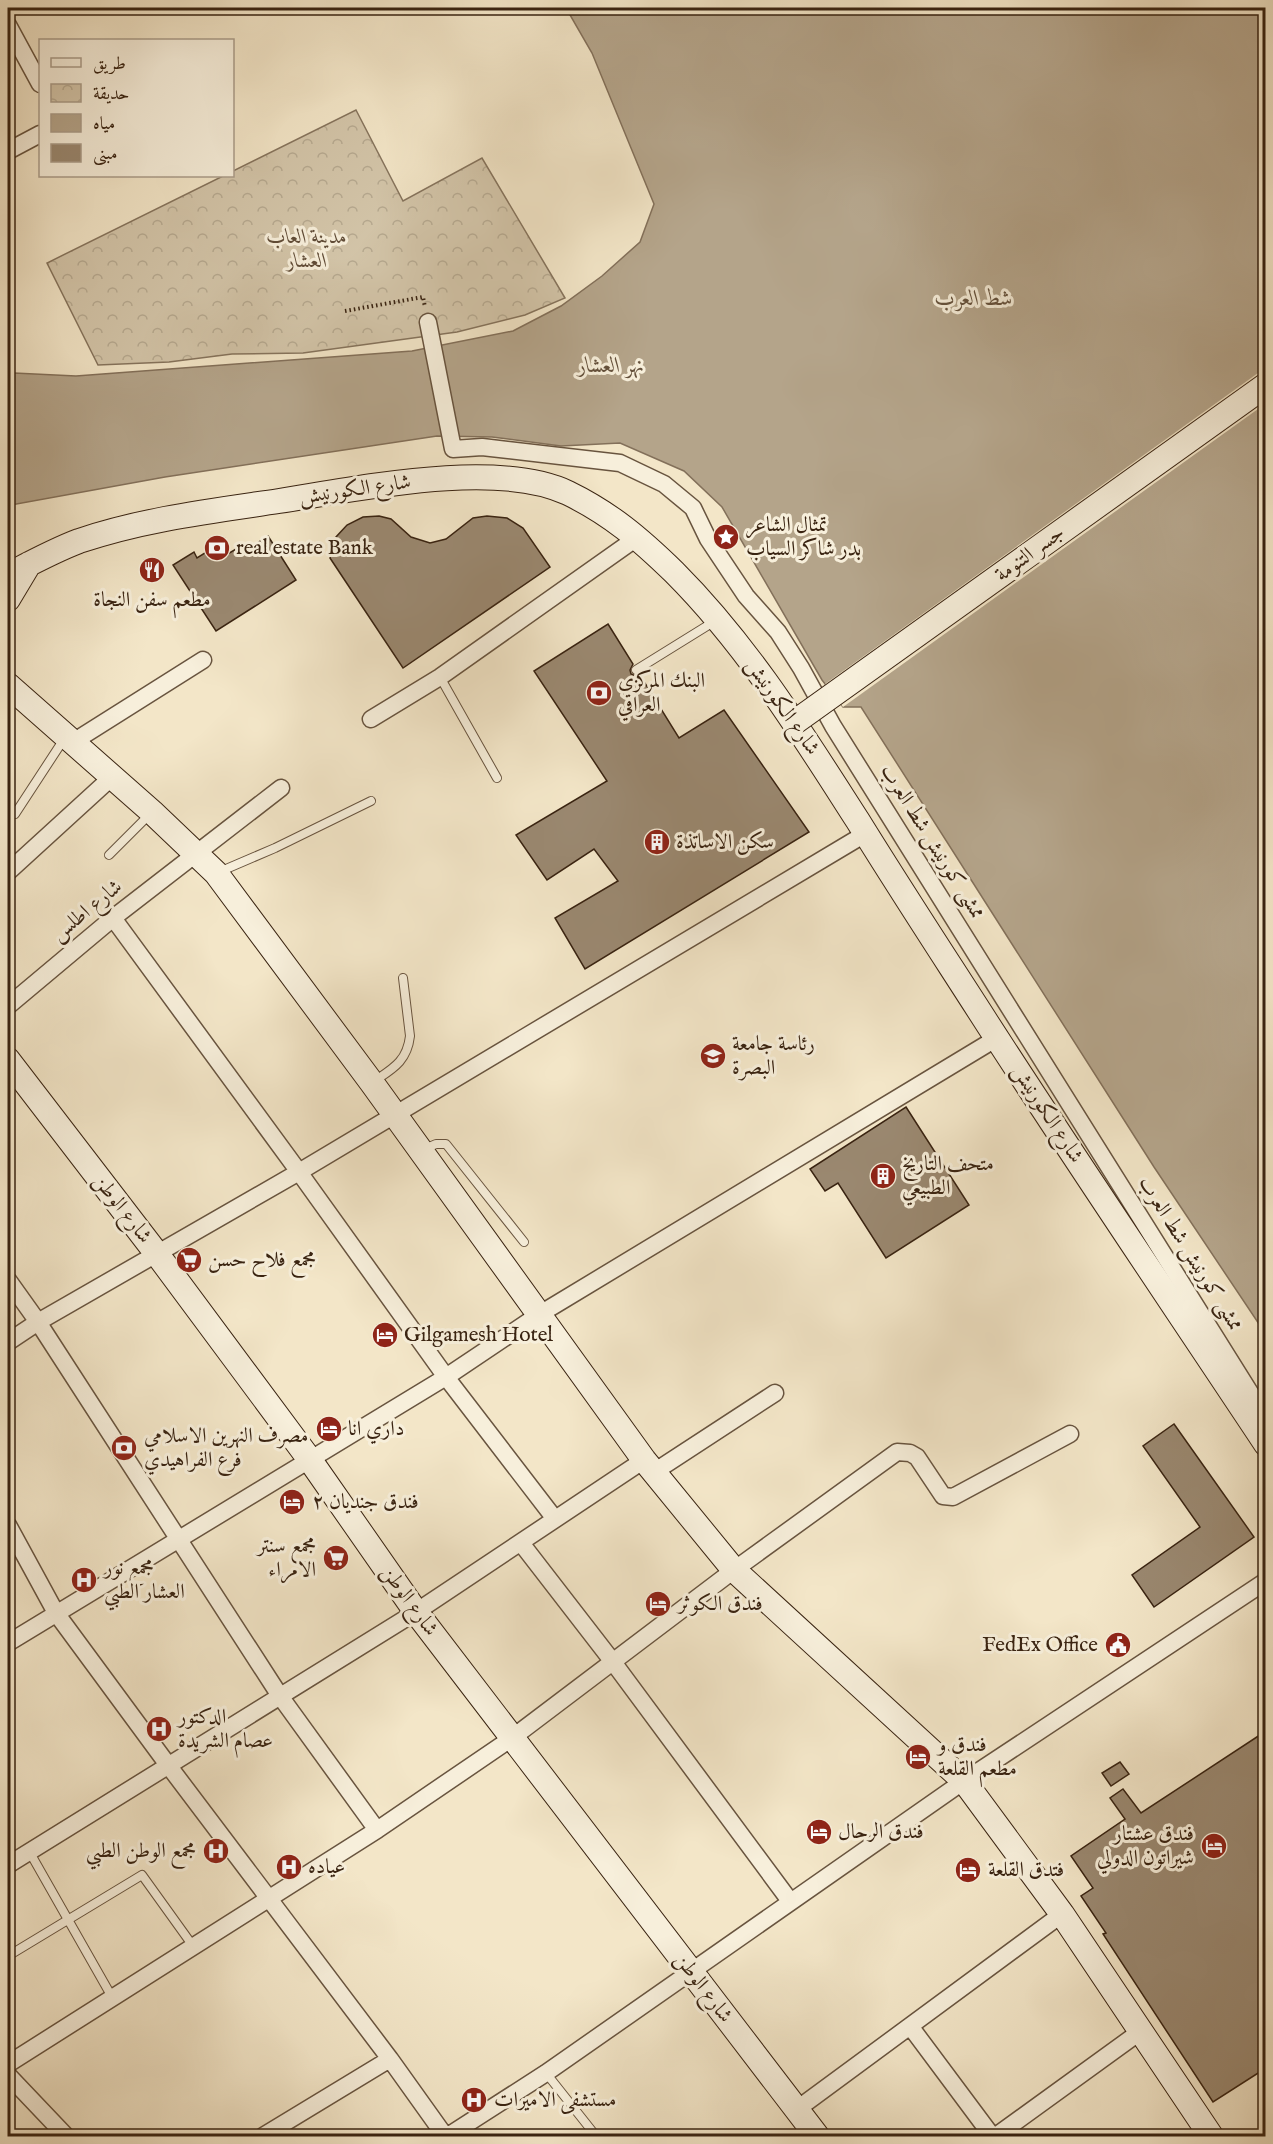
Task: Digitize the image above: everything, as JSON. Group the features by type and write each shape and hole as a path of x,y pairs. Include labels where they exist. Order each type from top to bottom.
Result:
{"main road":[{"name":"جسر التنومة","path":"795,722 1266,385"},
{"name":"شارع الكورنيش","path":"8,575 75,543 126,527 268,502 387,484 435,480 499,479 533,482 563,491 589,504 638,537 707,605 795,722 997,1038 1266,1444"},
{"path":"8,599 29,564"},
{"path":"8,685 152,812 216,873 394,1113 649,1466 734,1570 964,1781 1062,1914 1211,2136"},
{"name":"شارع الوطن","path":"8,1060 157,1254 310,1460 416,1612 817,2136"}],"street":[{"path":"8,25 39,82"},
{"path":"8,151 39,135"},
{"name":"ممشى كورنيش شط العرب","path":"428,322 453,449 482,447 620,463 664,484 693,508 708,539 746,596 778,632 801,668 833,726 1266,1418"},
{"path":"371,719 440,677 638,537"},
{"path":"70,739 203,660"},
{"path":"8,872 112,777"},
{"name":"شارع اطلس","path":"8,1006 113,918 281,788"},
{"path":"8,1342 38,1322 299,1172 394,1113 865,834"},
{"path":"113,918 446,1377 555,1519"},
{"path":"8,1643 446,1377 540,1314 997,1038"},
{"path":"8,1280 180,1539 280,1696 377,1830"},
{"path":"8,1865 416,1612 555,1519 775,1393"},
{"path":"8,2064 377,1830 512,1738 734,1570 897,1452 909,1453 917,1457 943,1496 953,1497 1070,1434"},
{"path":"8,1525 56,1613 446,2136 546,2073 964,1781 1266,1581"},
{"path":"521,1543 613,1662 790,1901"},
{"path":"796,2110 1062,1914"},
{"path":"910,2026 994,2136 1141,2031"},
{"path":"263,2136 390,2059"},
{"path":"8,2075 66,2136"}],"lane":[{"path":"636,670 718,619"},
{"path":"440,677 497,778"},
{"path":"15,814 70,739"},
{"path":"216,873 275,848 371,801"},
{"path":"109,855 152,812"},
{"path":"372,1083 404,1058 409,1044 403,978"},
{"path":"421,1150 436,1144 446,1144 524,1242"},
{"path":"29,1851 112,1997"},
{"path":"8,1956 142,1875 193,1946"},
{"path":"546,2073 596,2136"}],"path":[{"path":"345,311 423,297 428,322"}],"green space":[{"name":"مدينة العاب العشار","path":"356,110 403,201 482,158 565,298 525,315 457,332 303,353 232,354 169,362 98,365 47,263 221,177 234,177 234,171"}],"water":[{"name":"شط العرب","path":"566,8 1265,8 1265,1333 1154,1167 861,707 843,707 822,680 722,507 684,471 620,443 561,446 492,437 437,436 165,477 11,505 8,503 8,374 76,376 412,351 513,331 561,306 602,276 640,242 654,204 592,53"}],"pier":[{"path":"1265,368 1265,404 843,707 825,684"}],"building":[{"path":"379,516 391,519 411,537 430,543 446,539 473,518 487,516 507,518 523,528 550,567 403,668 330,558 336,537 347,525 363,517"},
{"path":"268,536 296,580 216,631 173,565 194,552 197,558 208,551 211,556 222,549 226,555 236,549 239,555"},
{"name":"سكن الاساتذة","path":"608,624 633,664 631,674 640,675 679,738 724,710 809,832 585,969 555,918 618,881 594,849 547,880 516,835 607,781 534,671"},
{"name":"متحف التاريخ الطبيعي","path":"906,1107 969,1205 886,1258 838,1183 825,1191 810,1169"},
{"path":"1174,1424 1254,1537 1154,1607 1132,1575 1200,1527 1143,1446"},
{"path":"1266,1731 1266,2068 1213,2102 1103,1934 1106,1933 1081,1896 1093,1888 1071,1856 1125,1819 1110,1798 1123,1789 1141,1813"},
{"path":"1120,1762 1129,1774 1111,1786 1102,1773"}],"place":[{"name":"تمثال الشاعر بدر شاكر السياب","path":"726,537"},
{"name":"real estate Bank","path":"217,548"},
{"name":"مطعم سفن النجاة","path":"152,570"},
{"name":"البنك المركزي العراقي","path":"599,693"},
{"name":"سكن الاساتذة","path":"657,842"},
{"name":"رئاسة جامعة البصرة","path":"713,1056"},
{"name":"متحف التاريخ الطبيعي","path":"883,1176"},
{"name":"مجمع فلاح حسن","path":"189,1260"},
{"name":"Gilgamesh Hotel","path":"385,1335"},
{"name":"داري انا","path":"329,1429"},
{"name":"مصرف النهرين الاسلامي فرع الفراهيدي","path":"124,1448"},
{"name":"فندق جنديان ٢","path":"292,1502"},
{"name":"مجمع سنتر الامراء","path":"336,1558"},
{"name":"مجمع نور العشار الطبي","path":"84,1580"},
{"name":"فندق الكوثر","path":"658,1604"},
{"name":"FedEx Office","path":"1118,1645"},
{"name":"الدكتور عصام الشريدة","path":"159,1729"},
{"name":"فندق و مطعم القلعة","path":"918,1757"},
{"name":"فندق الرحال","path":"819,1832"},
{"name":"فندق عشتار شيراتون الدولي","path":"1214,1846"},
{"name":"مجمع الوطن الطبي","path":"216,1851"},
{"name":"عياده","path":"289,1867"},
{"name":"فتدق القلعة","path":"968,1870"},
{"name":"مستشفى الاميرات","path":"474,2100"}],"water label":[{"name":"نهر العشار","path":"611,366"}]}
